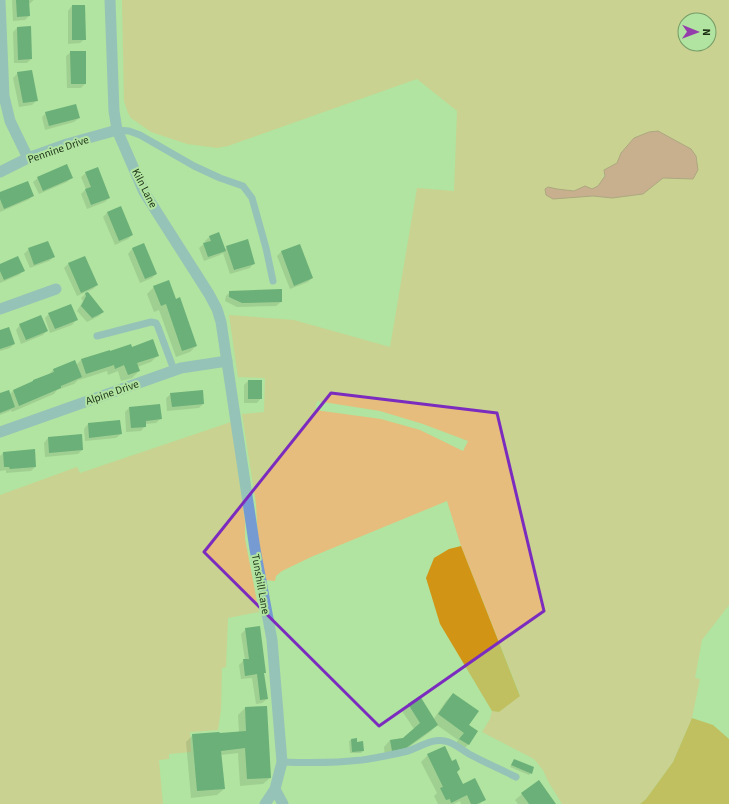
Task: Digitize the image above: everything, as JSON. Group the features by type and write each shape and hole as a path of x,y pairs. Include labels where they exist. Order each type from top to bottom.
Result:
{"street":[{"path":"0,0 4,96 10,121 28,158"},
{"name":"Kiln Lane","path":"110,0 114,111 118,130 144,192 203,285 216,309 220,322 227,361"},
{"name":"Pennine Drive","path":"0,172 28,158 67,144 118,130"},
{"path":"0,309 56,288"},
{"name":"Alpine Drive","path":"0,432 174,370 227,361"},
{"name":"Tunshill Lane","path":"227,361 255,549 272,640 282,762 274,789 264,804"},
{"path":"274,789 283,804"}],"lane":[{"path":"118,130 129,131 140,135 194,166 220,178 243,186 252,198 266,248 273,281"},
{"path":"97,336 152,322 156,323 174,370"},
{"path":"282,762 311,763 361,760 408,751 436,740 442,740 447,741 469,754 516,777"}],"highlighted area":[{"path":"331,393 497,413 544,611 379,726 204,552"}],"shaded area":[{"path":"122,0 729,0 729,605 702,640 695,678 700,679 692,718 673,762 646,799 640,804 562,804 543,770 534,759 482,732 490,719 492,711 499,712 520,695 461,546 447,501 311,557 282,571 276,576 275,581 266,580 258,539 256,504 242,414 264,412 265,378 238,377 229,315 294,320 390,347 417,188 454,191 457,111 417,79 228,146 217,148 187,144 151,132 131,118 124,101","holes":["658,131 691,149 693,179 663,178 643,194 612,198 593,196 553,199 548,187 574,191 592,189 603,179 604,170 617,163 621,153 649,132","317,401 380,411 423,424 468,441 463,451 420,430 381,419 315,410"]},
{"path":"658,131 691,149 696,156 698,170 693,179 663,178 643,194 612,198 593,196 553,199 546,195 545,189 548,187 574,191 585,186 592,189 598,186 605,176 604,170 617,163 621,153 634,138 649,132"},
{"path":"231,422 245,521 245,539 259,612 228,618 226,667 222,668 221,710 218,730 190,732 191,752 169,754 169,759 159,760 163,804 0,804 0,495 77,467 80,473"},
{"path":"461,546 520,696 499,712 492,711 440,624 426,578 434,558 449,549"},
{"path":"692,718 713,725 729,739 729,804 640,804 646,799 673,762"}],"building":[{"path":"16,0 29,0 30,16 17,17"},
{"path":"72,5 85,5 86,40 72,40"},
{"path":"31,26 32,59 18,60 17,27"},
{"path":"70,51 86,51 86,84 71,84"},
{"path":"32,70 38,101 23,103 17,72"},
{"path":"76,104 80,118 49,126 45,112"},
{"path":"67,164 73,178 43,191 37,177"},
{"path":"98,167 110,198 91,205 85,189 91,187 85,172"},
{"path":"28,181 34,196 4,209 0,199 0,192"},
{"path":"121,206 133,235 119,241 107,212"},
{"path":"219,232 226,251 208,257 203,243 211,241 209,236"},
{"path":"248,239 255,264 234,270 226,246"},
{"path":"48,241 55,257 34,265 28,248"},
{"path":"144,243 157,274 145,279 132,248"},
{"path":"300,244 313,278 294,286 281,251"},
{"path":"18,256 25,271 4,280 0,271 0,264"},
{"path":"85,256 98,285 81,293 68,263"},
{"path":"169,280 176,299 180,297 197,346 182,351 166,304 161,306 153,286"},
{"path":"282,289 282,302 242,303 229,297 229,291"},
{"path":"88,292 104,312 92,318 81,306 86,296 85,293"},
{"path":"71,304 78,320 55,329 48,313"},
{"path":"41,315 48,331 26,340 19,324"},
{"path":"9,327 15,344 0,349 0,330"},
{"path":"153,339 159,356 137,363 140,371 128,375 124,365 115,369 114,365 86,374 81,359 131,344 132,347"},
{"path":"75,360 82,377 61,386 61,388 19,406 13,390 54,372 53,369"},
{"path":"248,380 262,380 262,399 248,399"},
{"path":"9,390 15,407 0,413 0,393"},
{"path":"203,390 204,404 172,407 170,393"},
{"path":"160,404 162,419 146,421 146,427 131,428 129,407"},
{"path":"120,420 122,434 89,438 88,423"},
{"path":"82,434 83,450 49,453 48,437"},
{"path":"35,449 36,467 10,469 9,467 4,467 3,452"},
{"path":"260,626 268,699 260,700 257,674 245,676 243,659 249,659 245,628"},
{"path":"453,693 479,711 469,725 478,731 469,745 459,739 464,733 438,714"},
{"path":"420,696 438,725 406,748 392,751 390,740 403,738 420,723 408,704"},
{"path":"267,706 271,778 247,779 245,748 221,751 225,789 197,791 192,734 246,731 245,707"},
{"path":"357,738 357,742 363,741 364,751 352,752 351,739"},
{"path":"445,746 452,761 456,759 460,769 457,772 463,784 475,778 486,800 477,804 471,804 467,795 451,803 450,799 446,800 440,788 443,787 427,754"},
{"path":"514,759 534,767 532,774 511,765"},
{"path":"539,780 556,804 529,804 521,793"}]}
